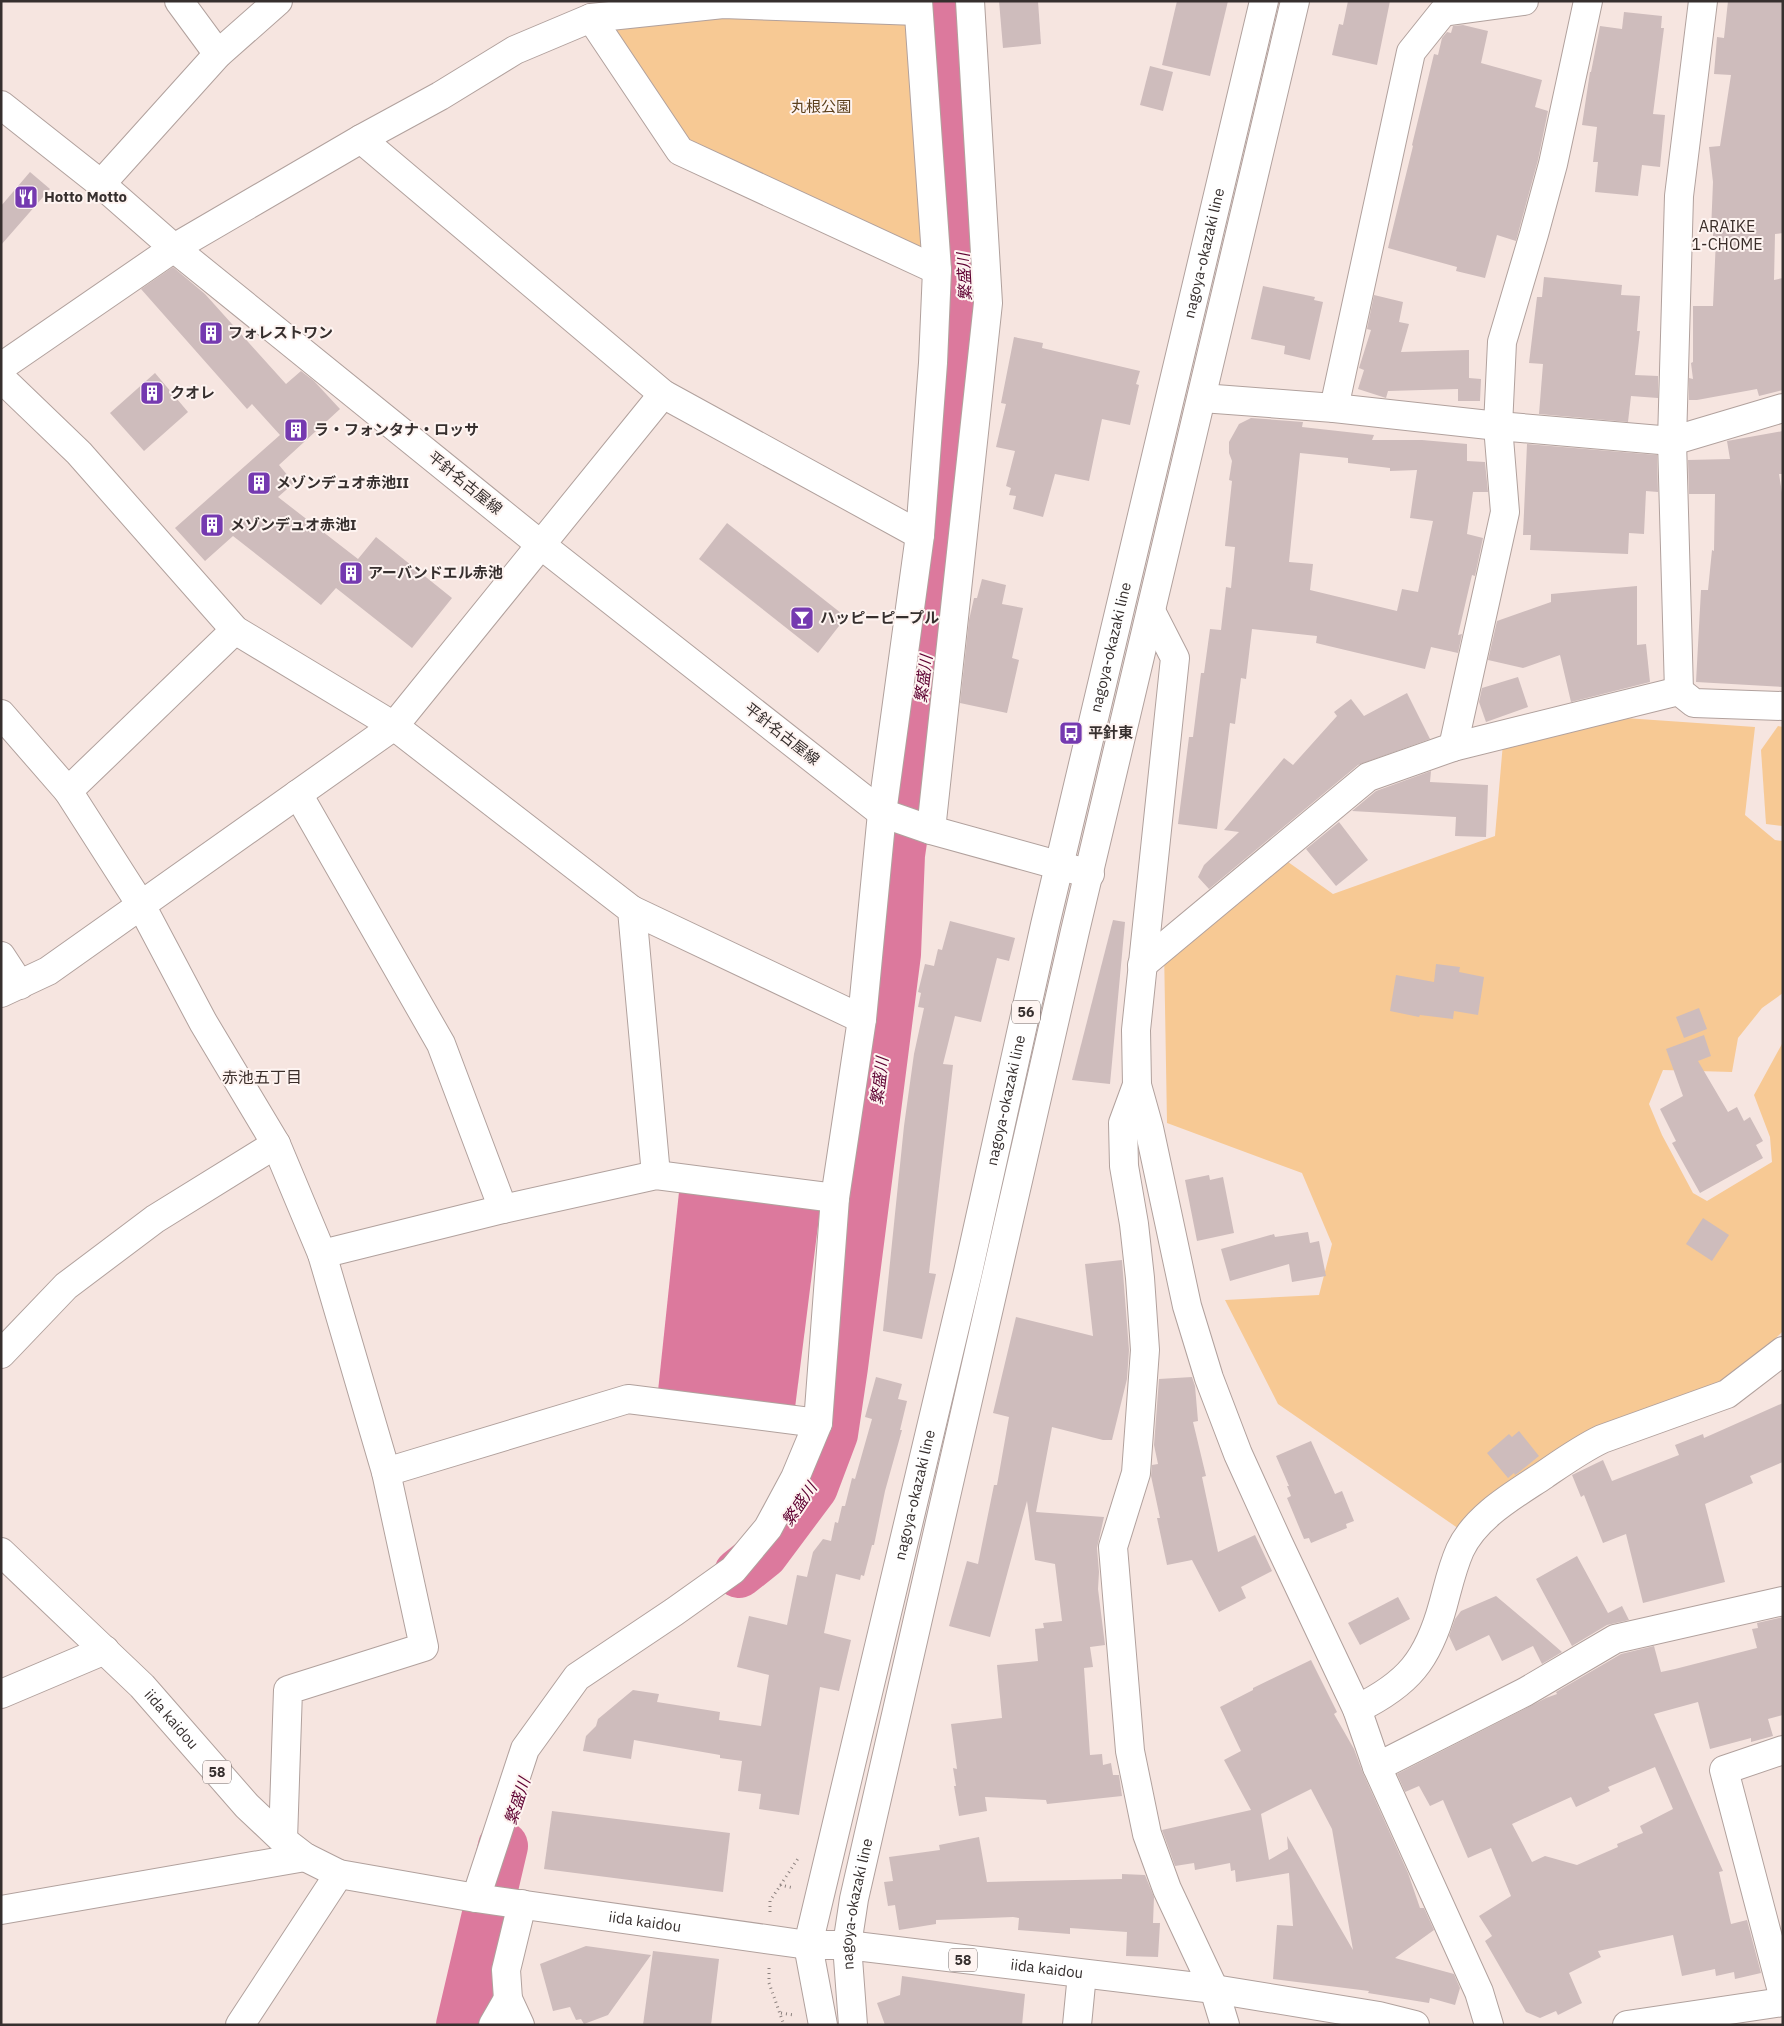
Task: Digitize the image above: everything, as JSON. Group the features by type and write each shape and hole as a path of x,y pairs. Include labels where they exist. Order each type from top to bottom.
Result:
{"street":[{"path":"180,1 218,54"},
{"path":"101,184 218,54 278,1"},
{"path":"930,830 988,302 970,1"},
{"name":"nagoya-okazaki line","path":"823,2025 808,1945 968,1272 1060,865 1264,1"},
{"name":"nagoya-okazaki line","path":"853,2025 847,1945 859,1879 1073,941 1295,1"},
{"path":"1334,408 1411,52 1443,12 1524,1"},
{"path":"1454,746 1505,512 1498,426 1502,342 1553,164 1588,1"},
{"path":"1703,1 1679,196 1672,440 1679,691 1694,703 1783,706"},
{"path":"1,367 174,248 361,139 440,96 515,50 591,18 723,3 918,6 936,270 933,363 920,535 862,1019 835,1198 818,1422 795,1478 768,1528 733,1570 577,1678 525,1749 498,1901 508,1999 520,2025"},
{"path":"591,18 680,151 936,270"},
{"name":"平針名古屋線","path":"1,105 101,184 174,248 541,545 885,815 930,830 1090,874"},
{"path":"361,139 663,394 920,535"},
{"path":"1,378 79,453 235,630 394,726 632,910 862,1019"},
{"path":"1,956 11,989 48,971 394,726 663,394"},
{"path":"1202,398 1334,408 1498,426 1672,440 1783,408"},
{"path":"1151,610 1175,658 1136,1030 1137,1085 1149,1128 1187,1306 1209,1378 1238,1454 1358,1709 1377,1768 1479,1992 1489,2025"},
{"path":"68,791 235,630"},
{"path":"1142,965 1368,777 1454,746 1679,691"},
{"path":"1,714 68,791 141,905 203,1022 276,1144 322,1254 386,1472 424,1647 288,1690 283,1840"},
{"path":"298,794 442,1044 503,1209"},
{"path":"632,910 656,1175"},
{"path":"1137,1085 1123,1123 1124,1166 1139,1269 1145,1350 1136,1473 1113,1547 1130,1751 1147,1834 1167,1889 1214,1989 1226,2025"},
{"path":"1,1354 66,1286 155,1219 276,1144"},
{"path":"322,1254 503,1209 656,1175 835,1198"},
{"path":"1358,1709 1382,1697 1406,1678 1427,1650 1443,1606 1460,1549 1475,1528 1502,1504 1594,1443 1727,1394 1783,1351"},
{"path":"386,1472 628,1400 818,1422"},
{"name":"iida kaidou","path":"1,1552 142,1686 247,1806 283,1840 305,1857 339,1874 498,1901 808,1945 847,1945 1214,1989 1380,2016 1415,2025"},
{"path":"1377,1768 1525,1692 1615,1639 1783,1601"},
{"path":"1,1694 105,1650"},
{"path":"1783,1750 1724,1770 1783,1995"},
{"path":"1,1910 305,1857"},
{"path":"240,2025 339,1874"},
{"path":"1077,2025 1082,1974"},
{"path":"493,2025 508,1999"},
{"path":"1627,2025 1783,2002"}],"path":[{"path":"769,1965 770,1983 784,2025"}],"green space":[{"name":"丸根公園","path":"723,8 913,15 933,263 682,148 601,30"},
{"path":"1625,718 1755,727 1745,815 1775,840 1783,841 1783,993 1762,1008 1738,1038 1732,1072 1663,1070 1649,1104 1662,1135 1693,1193 1707,1201 1772,1162 1770,1137 1754,1095 1783,1042 1783,1331 1731,1383 1590,1429 1539,1468 1478,1542 1278,1404 1225,1300 1319,1295 1332,1244 1302,1173 1167,1123 1164,948 1274,852 1333,894 1495,836 1503,743"},
{"path":"1778,726 1783,727 1783,826 1766,824 1761,750"}],"shaded area":[{"path":"679,1192 820,1210 795,1408 658,1391"}],"building":[{"path":"999,1 1038,1 1041,44 1003,48"},
{"path":"1177,1 1228,1 1210,76 1162,65"},
{"path":"1348,1 1390,1 1377,65 1332,55 1339,24 1343,25"},
{"path":"1728,1 1783,1 1783,233 1775,234 1774,280 1783,278 1783,390 1759,396 1757,389 1689,400 1689,378 1693,379 1691,363 1693,362 1693,306 1713,306 1716,239 1713,239 1713,231 1711,231 1713,182 1709,147 1720,146 1731,75 1714,74 1717,37 1724,38"},
{"path":"1624,12 1662,16 1661,28 1664,28 1653,114 1665,115 1660,167 1642,165 1638,196 1595,192 1598,162 1593,162 1597,127 1582,125 1590,72 1600,26 1622,29"},
{"path":"1463,25 1488,31 1481,63 1542,80 1535,107 1548,111 1538,160 1516,241 1497,235 1485,278 1456,271 1457,267 1388,248 1434,54 1438,55 1442,38 1447,32 1451,33 1453,26"},
{"path":"1150,66 1173,72 1163,111 1140,105"},
{"name":"Hotto Motto","path":"30,172 50,189 1,245 1,206"},
{"path":"173,267 205,294 286,384 301,371 314,381 340,409 279,465 294,483 278,497 358,559 376,537 452,598 412,648 336,588 321,605 233,536 205,561 175,528 280,435 252,404 247,409 141,289"},
{"path":"1544,277 1622,285 1621,295 1640,296 1637,331 1640,331 1635,375 1658,376 1658,398 1631,396 1628,422 1539,414 1543,364 1529,363 1537,297 1542,297"},
{"path":"1263,286 1315,297 1314,300 1323,302 1310,360 1284,354 1285,346 1251,339"},
{"path":"1374,295 1403,302 1399,322 1409,324 1401,352 1469,350 1469,378 1481,379 1480,401 1458,401 1458,389 1388,391 1386,398 1358,389 1364,370 1359,368 1371,330 1367,329"},
{"path":"1014,337 1043,343 1042,348 1140,371 1136,384 1139,385 1130,425 1102,419 1089,481 1055,474 1043,517 1013,509 1016,496 1009,495 1011,488 1006,486 1015,451 996,447 1006,404 1001,403"},
{"name":"クオレ","path":"155,373 188,412 144,451 110,413"},
{"path":"1251,418 1303,422 1302,427 1374,435 1372,440 1422,440 1467,444 1467,461 1485,462 1488,492 1473,492 1467,534 1483,538 1475,576 1472,575 1458,635 1462,634 1458,653 1431,647 1425,669 1316,643 1317,636 1252,629 1246,679 1241,678 1235,724 1230,723 1217,829 1178,824 1189,737 1193,737 1201,673 1204,673 1210,629 1221,630 1226,587 1231,588 1235,547 1225,546 1232,481 1229,480 1232,461 1229,453 1229,442 1239,424","holes":["1300,453 1348,458 1348,463 1390,468 1390,471 1417,470 1410,518 1433,521 1418,592 1402,589 1397,611 1310,590 1313,564 1289,562"]},
{"path":"1783,431 1783,474 1779,474 1783,499 1783,687 1696,682 1701,590 1708,590 1712,550 1714,551 1715,494 1689,494 1688,460 1730,459 1727,441"},
{"path":"1527,444 1657,455 1658,492 1646,491 1644,534 1629,533 1628,554 1530,550 1531,535 1523,535"},
{"path":"727,523 846,617 818,653 699,559"},
{"path":"982,579 1006,585 1002,604 1023,608 1012,658 1019,660 1007,713 960,703 969,620 974,598 977,598"},
{"path":"1637,586 1637,645 1646,644 1650,682 1571,702 1560,655 1523,668 1488,660 1497,621 1551,602 1551,594"},
{"path":"1518,677 1528,707 1486,722 1479,702 1482,688"},
{"path":"1407,693 1430,739 1358,765 1209,889 1198,877 1204,865 1239,832 1224,830 1284,758 1293,765 1337,716 1334,712 1351,699 1364,716"},
{"path":"1431,771 1430,782 1488,785 1486,837 1455,836 1456,817 1352,811 1376,791"},
{"path":"1339,822 1368,860 1336,886 1306,849"},
{"path":"1113,920 1125,922 1110,1084 1072,1080"},
{"path":"950,921 1015,938 1009,961 997,958 981,1022 955,1016 943,1064 953,1065 929,1273 936,1274 922,1339 883,1331 904,1126 914,1054 924,1008 918,1007 921,993 918,992 925,964 934,966 938,949 942,950"},
{"path":"1436,964 1460,967 1459,972 1484,977 1478,1015 1454,1011 1453,1019 1420,1015 1419,1017 1390,1011 1396,975 1434,982"},
{"path":"1699,1008 1707,1029 1684,1038 1676,1017"},
{"path":"1704,1035 1711,1056 1698,1061 1728,1112 1737,1107 1744,1121 1750,1117 1763,1141 1756,1145 1763,1158 1700,1193 1672,1143 1676,1141 1660,1109 1683,1096 1666,1049"},
{"path":"1209,1175 1210,1180 1223,1177 1234,1233 1197,1241 1185,1180"},
{"path":"1703,1218 1729,1235 1712,1261 1686,1244"},
{"path":"1308,1232 1310,1243 1319,1241 1326,1276 1292,1282 1289,1264 1230,1281 1221,1249 1274,1234 1275,1237"},
{"path":"1122,1260 1129,1350 1127,1379 1112,1440 1103,1440 1052,1427 1036,1512 1104,1517 1097,1548 1098,1589 1105,1645 1090,1647 1093,1667 1084,1668 1090,1755 1102,1754 1103,1765 1111,1763 1113,1775 1119,1775 1122,1796 1047,1804 1046,1800 985,1797 987,1811 959,1816 954,1786 956,1786 953,1768 957,1769 951,1724 1002,1718 997,1665 1038,1661 1035,1629 1044,1628 1043,1623 1062,1621 1055,1564 1035,1560 1027,1501 990,1637 949,1626 967,1561 978,1564 994,1485 997,1485 1009,1417 993,1413 1016,1317 1093,1336 1085,1264"},
{"path":"876,1377 902,1384 898,1399 907,1401 900,1430 902,1430 885,1491 874,1545 872,1545 864,1576 861,1575 860,1580 836,1574 824,1633 851,1640 839,1691 820,1687 799,1815 759,1809 761,1794 738,1791 742,1761 720,1758 720,1755 634,1740 631,1759 583,1751 586,1736 596,1726 598,1719 633,1690 659,1694 657,1702 720,1712 719,1720 761,1726 769,1675 737,1667 749,1616 787,1625 797,1575 807,1577 813,1552 823,1539 831,1541 835,1522 838,1523 842,1506 845,1506 852,1478 855,1479 872,1419 865,1417"},
{"path":"1192,1377 1195,1386 1198,1421 1193,1422 1206,1476 1202,1477 1218,1552 1255,1535 1272,1571 1241,1587 1246,1598 1219,1612 1192,1560 1167,1565 1157,1518 1160,1518 1151,1476 1152,1465 1158,1464 1154,1445 1159,1379"},
{"path":"1783,1403 1783,1462 1750,1476 1753,1483 1705,1504 1725,1582 1643,1603 1626,1534 1603,1543 1584,1495 1581,1497 1572,1475 1603,1460 1612,1481 1679,1455 1675,1445 1703,1434 1704,1438"},
{"path":"1519,1431 1539,1456 1518,1473 1515,1475 1514,1473 1508,1478 1487,1453 1509,1434 1512,1437"},
{"path":"1311,1441 1335,1494 1342,1491 1354,1521 1346,1524 1347,1528 1311,1543 1309,1538 1304,1539 1287,1498 1291,1496 1287,1486 1289,1486 1276,1456"},
{"path":"1577,1556 1608,1613 1622,1606 1629,1620 1607,1625 1572,1646 1536,1579"},
{"path":"1496,1596 1562,1652 1542,1664 1533,1646 1502,1661 1489,1635 1456,1651 1449,1636 1455,1619 1461,1611"},
{"path":"1398,1597 1410,1619 1360,1645 1348,1623"},
{"path":"1783,1617 1783,1715 1768,1719 1773,1736 1751,1742 1751,1738 1710,1749 1698,1702 1654,1714 1723,1871 1719,1872 1731,1924 1747,1920 1761,1973 1735,1979 1734,1972 1716,1976 1715,1969 1682,1976 1673,1935 1598,1951 1601,1957 1569,1973 1582,2003 1558,2015 1556,2011 1540,2018 1526,2012 1485,1941 1492,1936 1479,1916 1511,1896 1491,1848 1468,1858 1443,1800 1430,1806 1419,1786 1405,1792 1397,1774 1557,1694 1556,1692 1621,1654 1654,1646 1661,1672 1675,1669 1757,1648 1752,1629 1758,1628 1757,1623","holes":["1655,1767 1673,1809 1640,1826 1643,1833 1617,1844 1618,1847 1577,1865 1545,1856 1532,1862 1512,1824 1571,1797 1576,1807 1610,1791 1608,1787"]},
{"path":"1311,1660 1337,1712 1334,1714 1354,1749 1408,1873 1420,1908 1424,1908 1434,1930 1395,1958 1454,1974 1460,1988 1455,2005 1430,1998 1429,2003 1368,1993 1369,1991 1273,1979 1277,1925 1293,1926 1289,1873 1236,1882 1235,1870 1231,1871 1230,1863 1195,1870 1194,1863 1175,1866 1162,1830 1251,1810 1224,1760 1241,1751 1220,1707 1253,1690 1253,1688","holes":["1311,1789 1332,1829 1353,1950 1287,1836 1288,1849 1269,1860 1261,1814"]},
{"path":"552,1811 730,1833 723,1892 544,1869"},
{"path":"979,1837 987,1882 1122,1879 1122,1874 1145,1875 1154,1897 1153,1923 1160,1923 1158,1957 1126,1956 1127,1932 1070,1928 1070,1934 1018,1930 1019,1918 1013,1917 936,1920 936,1924 899,1930 895,1905 888,1906 884,1882 893,1881 889,1857 940,1850 939,1845"},
{"path":"586,1946 651,1955 608,2015 584,2024 581,2019 576,2020 570,2007 553,2011 540,1964"},
{"path":"653,1951 719,1959 711,2025 643,2025"},
{"path":"902,1976 1025,1994 1022,2025 885,2025 877,2003 900,1995"}],"waterway":[{"name":"繁盛川","path":"739,1573 763,1554 813,1487 833,1434 843,1367 896,954 900,855 918,732 967,335 949,1"},
{"name":"繁盛川","path":"461,2025 503,1846"}],"place":[{"name":"Hotto Motto","path":"26,197"},
{"name":"フォレストワン","path":"211,333"},
{"name":"クオレ","path":"152,393"},
{"name":"ラ・フォンタナ・ロッサ","path":"296,430"},
{"name":"メゾンデュオ赤池II","path":"259,483"},
{"name":"メゾンデュオ赤池I","path":"212,525"},
{"name":"アーバンドエル赤池","path":"351,573"},
{"name":"ハッピーピープル","path":"802,618"},
{"name":"平針東","path":"1071,733"}],"district":[{"name":"ARAIKE 1-CHOME","path":"1727,235"},
{"name":"赤池五丁目","path":"262,1077"}]}
